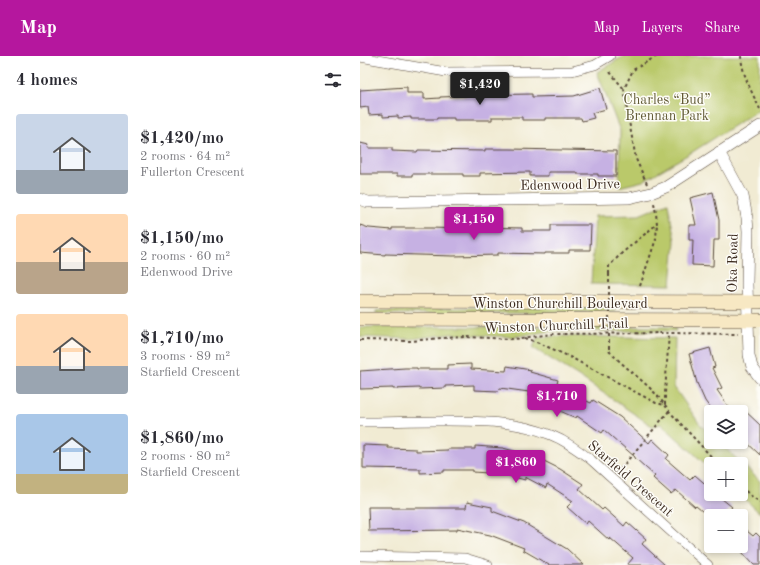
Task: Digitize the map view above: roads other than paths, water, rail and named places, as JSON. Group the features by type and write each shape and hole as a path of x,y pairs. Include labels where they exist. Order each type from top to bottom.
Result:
{"main road":[{"name":"Winston Churchill Boulevard","path":"360,302 754,302"},
{"name":"Winston Churchill Boulevard","path":"360,319 754,320"}],"street":[{"path":"360,57 446,72 572,71 595,65 610,56"},
{"name":"Edenwood Drive","path":"360,199 368,202 629,198 651,193 666,187 760,126"},
{"name":"Oka Road","path":"718,152 742,196 747,218 746,284 754,302 754,320 749,355 752,367 760,378"},
{"name":"Starfield Crescent","path":"360,422 481,421 504,423 551,435 571,445 590,459 708,565"},
{"path":"360,556 465,558 488,565"}],"park label":[{"name":"Charles “Bud” Brennan Park","path":"667,108"}]}
